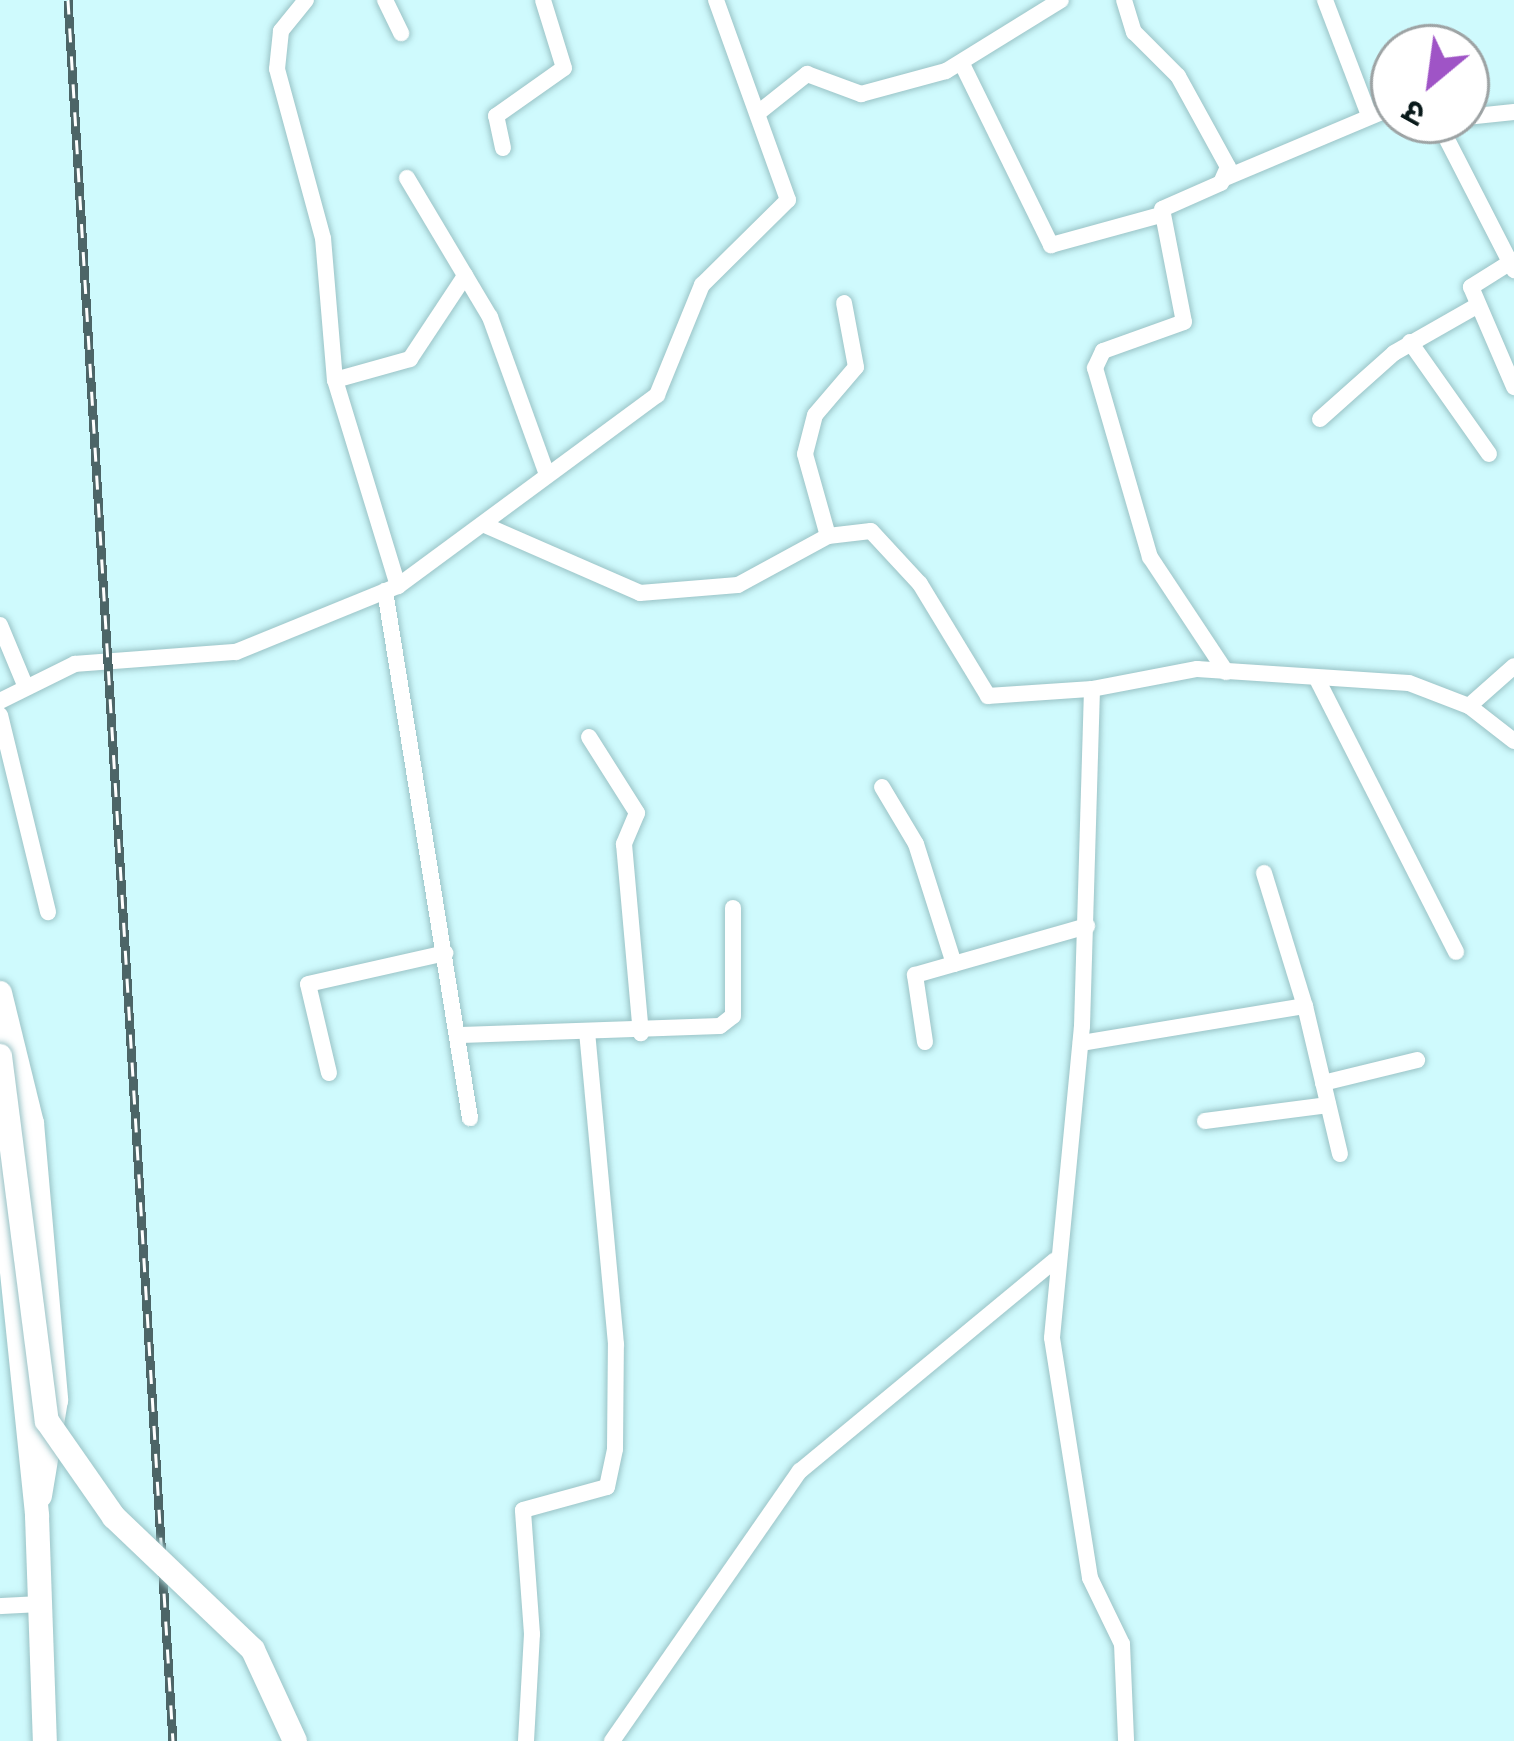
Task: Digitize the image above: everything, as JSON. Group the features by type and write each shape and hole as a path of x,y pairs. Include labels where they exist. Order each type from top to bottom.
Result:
{"main road":[{"path":"0,993 32,1123 56,1400 37,1516"},
{"path":"0,1057 47,1421 114,1517 253,1649 295,1741"},
{"path":"0,1160 37,1516 45,1741"}],"street":[{"path":"306,0 280,31 278,69 323,238 324,335 392,588 470,1118"},
{"path":"385,0 401,33"},
{"path":"503,148 496,116 564,68 543,0"},
{"path":"0,701 75,664 236,652 392,588 487,526 546,472 657,395 702,285 787,206 716,0"},
{"path":"758,113 807,74 861,94 962,64 1061,0"},
{"path":"1124,0 1134,32 1178,76 1226,162 1226,178"},
{"path":"962,64 1051,244 1161,215 1172,199 1369,115 1325,0"},
{"path":"1450,144 1513,264 1473,280 1478,304 1514,387"},
{"path":"407,178 496,330 546,472"},
{"path":"1161,215 1184,322 1103,351 1095,368 1150,556 1226,672"},
{"path":"335,380 410,359 465,276"},
{"path":"828,536 805,454 815,415 856,368 844,303"},
{"path":"1320,419 1409,342 1478,304"},
{"path":"1409,342 1489,454"},
{"path":"487,526 640,593 739,584 852,528 884,540 988,696 1092,689 1162,670 1409,682 1469,706 1514,741"},
{"path":"0,625 25,685"},
{"path":"1469,706 1514,666"},
{"path":"1318,681 1456,952"},
{"path":"1092,689 1081,1043 1054,1262 1052,1338 1090,1578 1122,1644 1126,1741"},
{"path":"0,715 48,912"},
{"path":"590,737 637,812 624,844 641,1033"},
{"path":"882,787 916,844 954,964"},
{"path":"1264,873 1305,1006 1340,1154"},
{"path":"461,1034 699,1030 733,1016 733,908"},
{"path":"925,1042 913,979 1087,926"},
{"path":"329,1073 308,983 446,952"},
{"path":"1081,1043 1305,1006"},
{"path":"526,1741 532,1634 523,1510 607,1487 613,1471 616,1344 587,1034"},
{"path":"1323,1083 1417,1060"},
{"path":"1205,1120 1328,1105"},
{"path":"612,1741 800,1471 1054,1262"},
{"path":"0,1606 37,1604"}],"railway":[{"path":"68,0 173,1741"}]}
